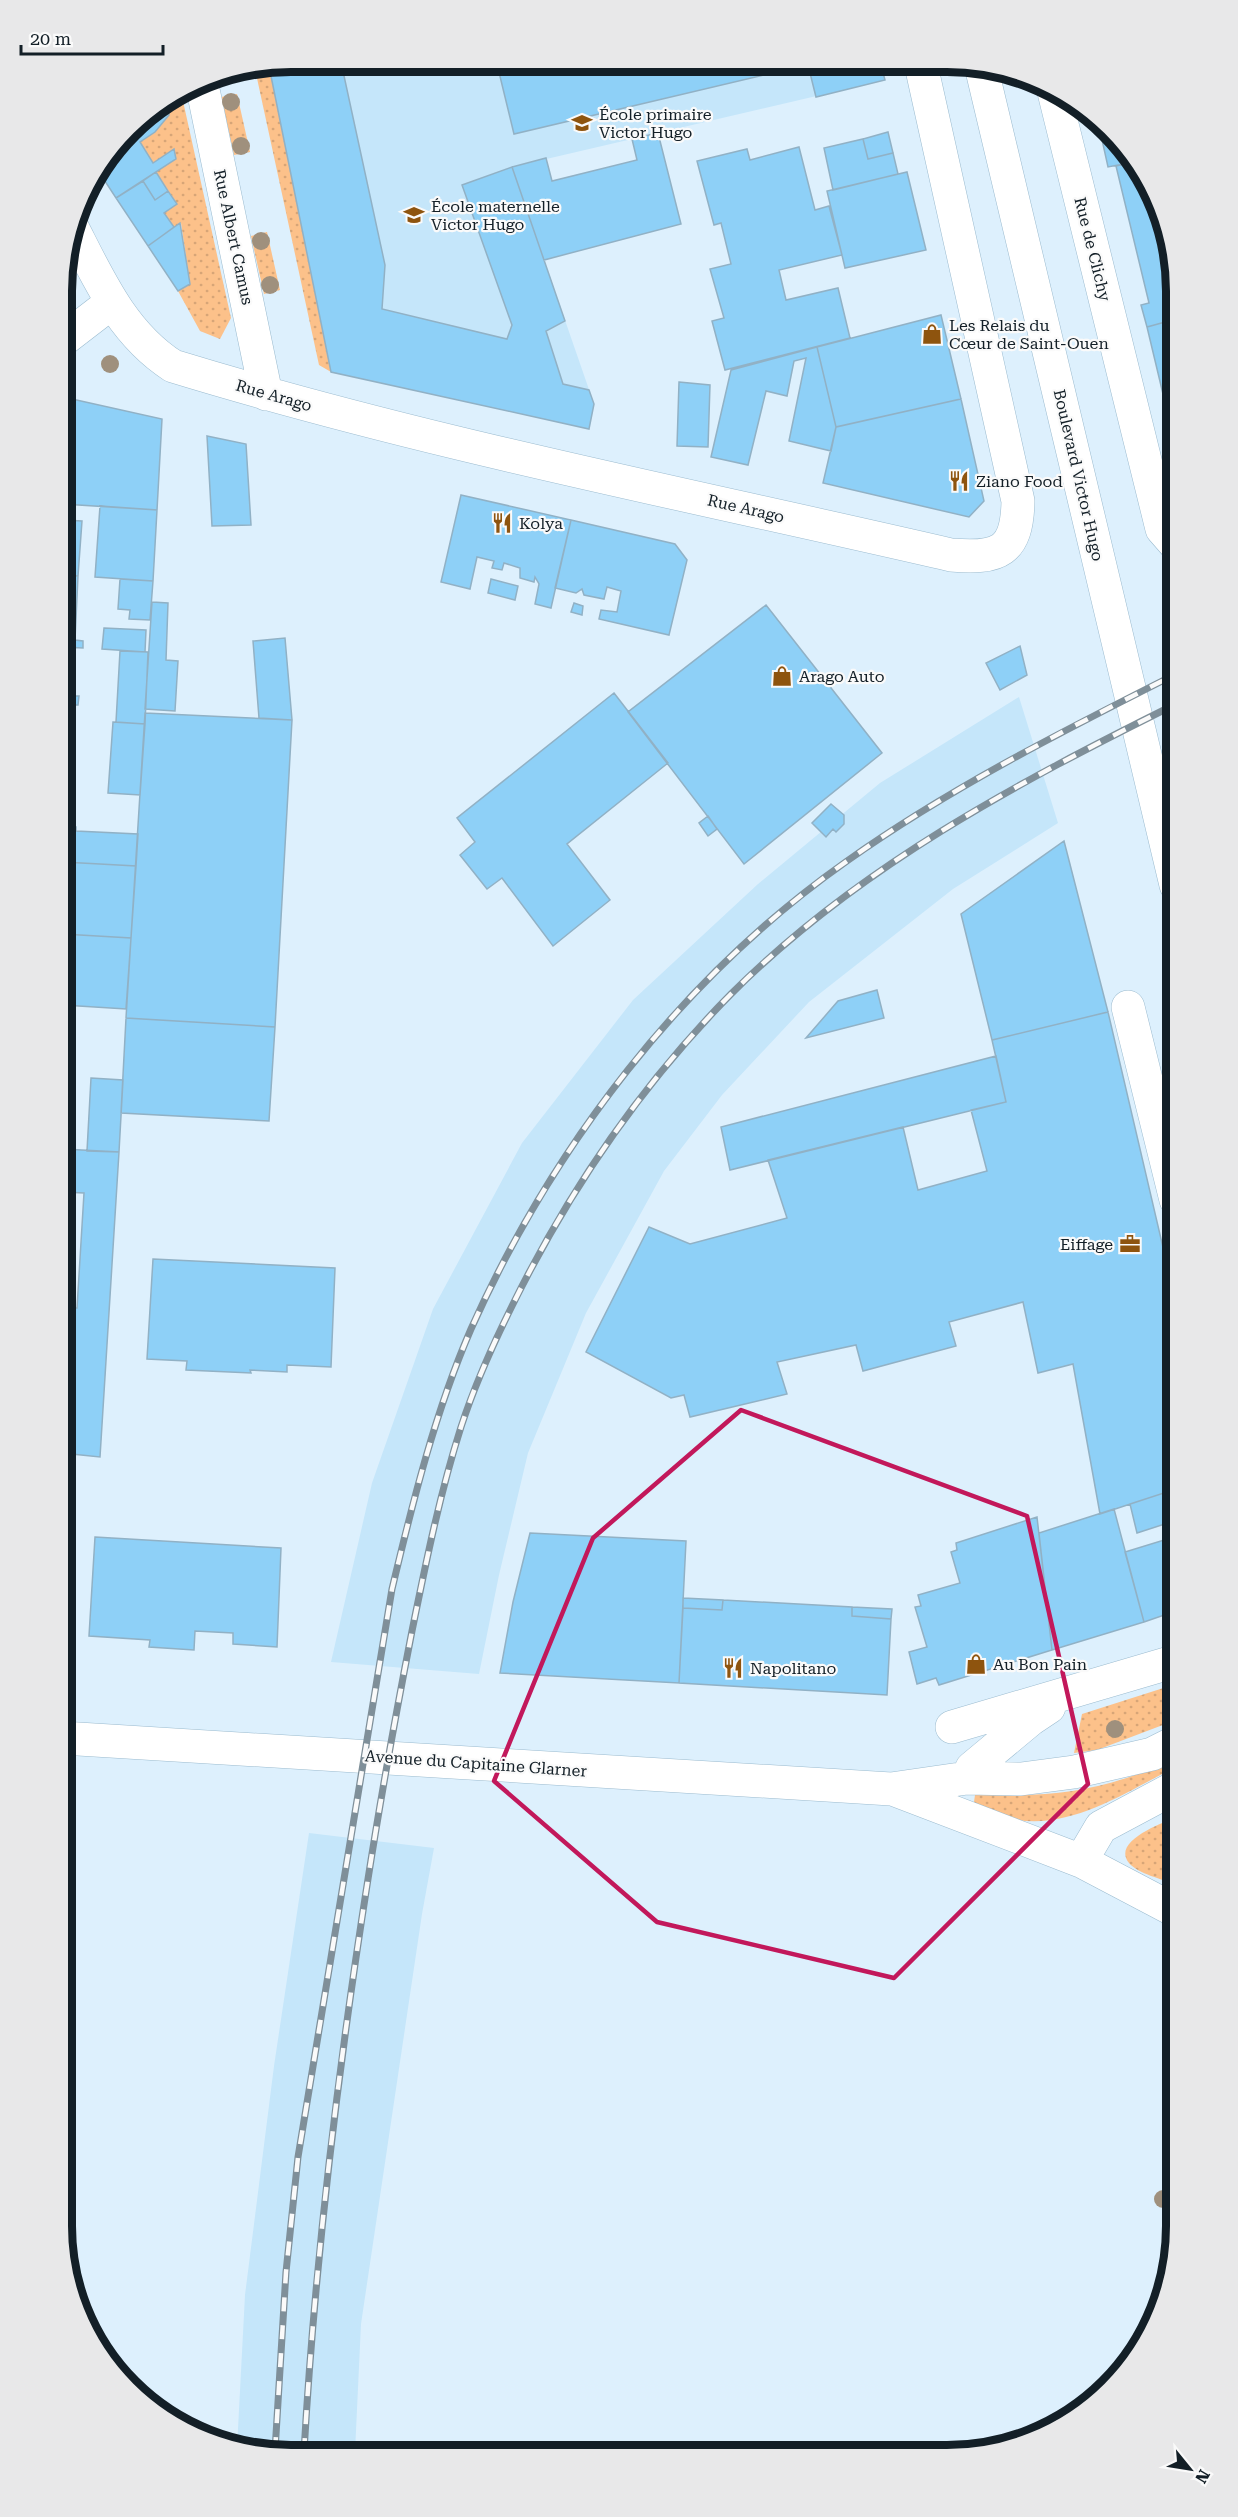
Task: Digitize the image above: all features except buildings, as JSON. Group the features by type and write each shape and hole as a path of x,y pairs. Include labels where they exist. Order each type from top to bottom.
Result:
{"street":[{"name":"Rue Arago","path":"78,239 111,303 162,358 173,366 267,394 385,424 951,555 977,557 999,550 1010,543 1017,527 1018,501 923,72"},
{"name":"Boulevard Victor Hugo","path":"983,75 1166,843"},
{"name":"Rue Albert Camus","path":"203,91 267,394"},
{"name":"Rue de Clichy","path":"1056,101 1162,529 1166,534"},
{"path":"72,333 111,303"},
{"path":"1128,1007 1166,1160"},
{"path":"952,1727 1166,1663"},
{"path":"967,1778 972,1768 1031,1719 1079,1689"},
{"name":"Avenue du Capitaine Glarner","path":"72,1739 891,1789"},
{"path":"891,1789 967,1778 1021,1779 1074,1772 1152,1754 1166,1747"},
{"path":"891,1789 1081,1861 1166,1906"},
{"path":"1081,1861 1101,1827 1166,1792"}],"highlighted area":[{"path":"741,1410 1027,1516 1088,1784 894,1978 657,1922 494,1781 593,1538"}],"shaded area":[{"name":"École maternelle Victor Hugo","path":"883,72 885,80 512,167 594,404 589,429 331,372 270,73"},
{"path":"270,73 331,372 319,365 256,75"},
{"path":"237,94 250,152 234,155 221,97"},
{"path":"183,100 231,318 220,339 200,331 178,291 190,284 181,223 174,227 164,213 177,204 156,172 176,159 174,149 153,163 140,142 155,132 169,115 168,110"},
{"path":"267,232 280,290 264,294 251,236"},
{"path":"1019,697 1058,823 953,889 809,1002 722,1095 664,1171 586,1313 528,1453 499,1575 479,1674 331,1662 372,1483 433,1309 522,1143 633,1000 758,884 880,783"},
{"path":"1166,1687 1166,1724 1097,1750 1074,1753 1082,1714"},
{"path":"1166,1762 1166,1772 1113,1800 1068,1817 1045,1821 1021,1821 998,1815 974,1802 975,1795 1030,1795 1078,1790"},
{"path":"1166,1821 1166,1881 1133,1867 1125,1855 1127,1847 1133,1840"},
{"path":"309,1833 434,1848 422,1914 361,2324 355,2445 276,2445 237,2439 245,2295 274,2066"}],"railway":[{"path":"275,2445 286,2272 298,2157 392,1589 417,1490 446,1392 471,1329 504,1261 541,1195 582,1131 628,1070 677,1012 730,957 787,907 886,834 1049,739 1166,679"},
{"path":"304,2445 314,2308 337,2093 368,1879 394,1724 428,1554 453,1452 479,1379 514,1302 559,1219 610,1139 638,1101 698,1028 780,948 832,906 886,867 942,831 1057,765 1166,709"}],"place":[{"name":"École primaire Victor Hugo","path":"582,123"},
{"name":"École maternelle Victor Hugo","path":"414,215"},
{"name":"Les Relais du Cœur de Saint-Ouen","path":"932,334"},
{"name":"Ziano Food","path":"959,481"},
{"name":"Kolya","path":"502,523"},
{"name":"Arago Auto","path":"782,676"},
{"name":"Eiffage","path":"1130,1244"},
{"name":"Au Bon Pain","path":"976,1664"},
{"name":"Napolitano","path":"733,1668"}]}
